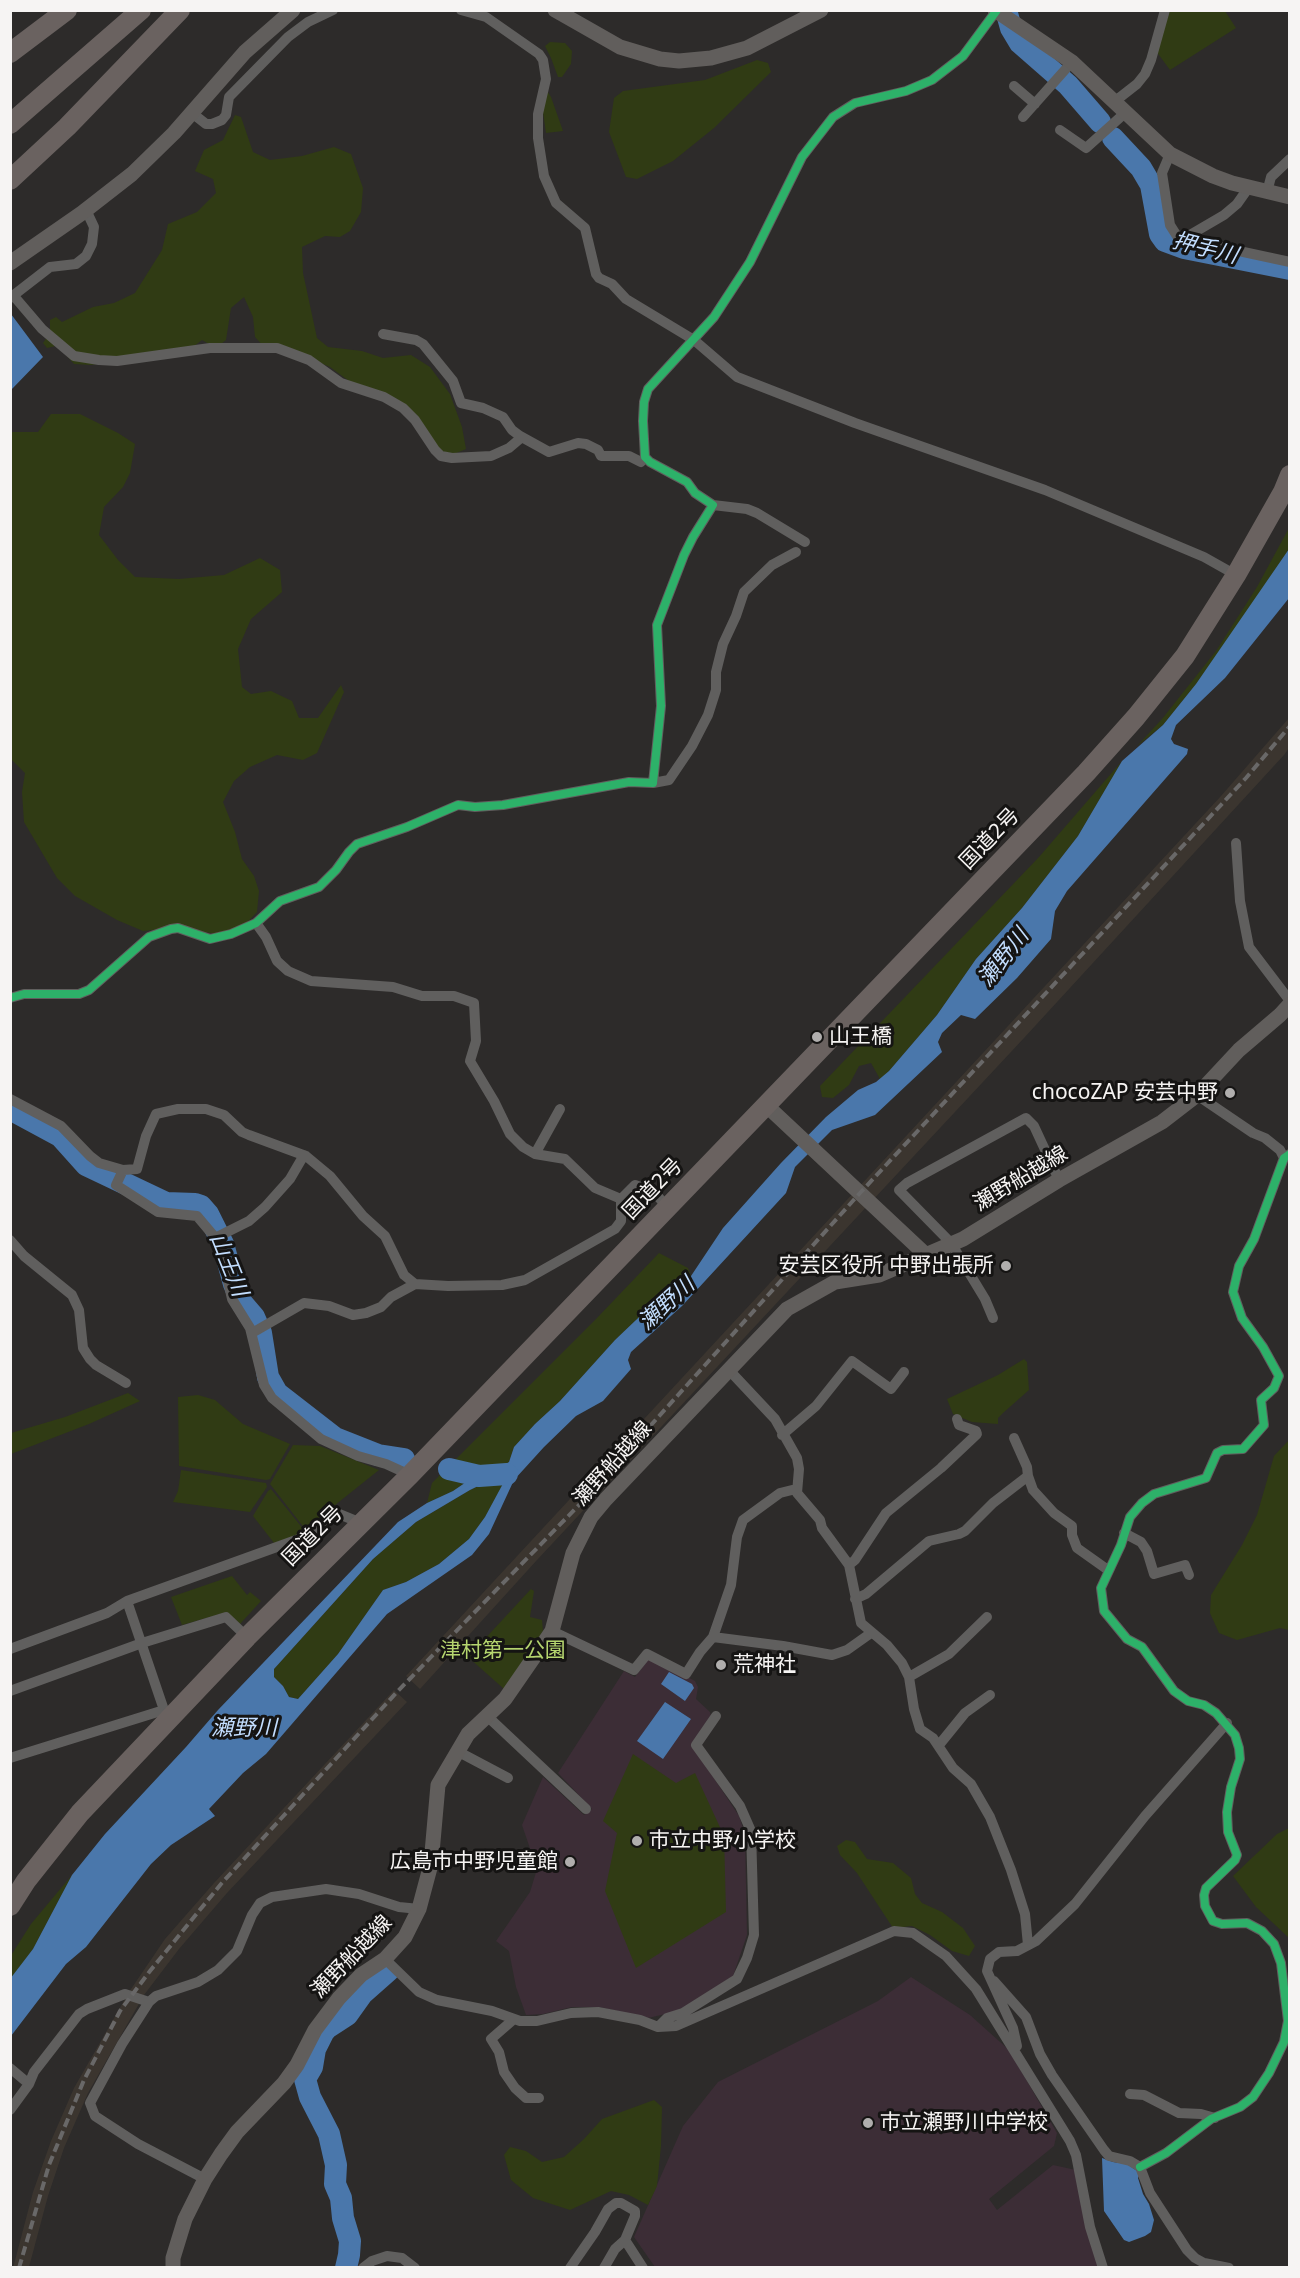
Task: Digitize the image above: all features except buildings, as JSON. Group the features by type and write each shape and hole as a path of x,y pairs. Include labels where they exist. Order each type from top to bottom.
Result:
{"highway":[{"path":"10,53 67,10"},
{"path":"10,124 141,10"},
{"path":"10,180 67,127 180,10"},
{"name":"国道2号","path":"10,1906 66,1828 167,1713 247,1637 410,1474 767,1106 1115,741 1185,656 1236,575 1283,492 1290,475"}],"main road":[{"path":"10,263 86,210 132,174 192,113 245,52 293,10"},
{"path":"555,10 621,47 680,61 711,58 747,48 821,10"},
{"path":"996,11 1072,62 1170,154 1213,176 1290,197"},
{"name":"瀬野船越線","path":"172,2268 185,2219 206,2179 237,2132 284,2083 297,2065 325,2014 361,1975 385,1959 405,1937 419,1909 431,1864 438,1785 468,1734 505,1699 552,1630 569,1562 591,1517 606,1499 787,1310 835,1282 879,1275 963,1239 1059,1180 1162,1122 1197,1095 1239,1050 1289,1005"},
{"path":"767,1106 925,1254"}],"street":[{"path":"192,113 206,124 222,120 226,115 229,97 274,50 308,22 333,10"},
{"path":"461,10 486,17 539,54 543,60 546,79 538,114 538,138 544,176 556,203 585,228 596,274 599,278 612,284 633,304 694,340 737,377 855,423 1045,490 1204,556 1236,575"},
{"path":"1114,102 1137,84 1145,74 1165,10"},
{"path":"383,334 417,340 423,344 453,381 461,404 483,408 503,417 512,430 549,452 578,443 598,450 601,456 629,456 641,462 645,457 643,421 644,402 648,389 714,317 750,262 802,157 833,117 855,102 906,91 932,80 963,56 996,11"},
{"path":"1023,117 1072,62"},
{"path":"1014,86 1035,104"},
{"path":"1060,130 1086,148 1125,113"},
{"path":"1170,154 1162,173 1170,225 1177,236 1290,261"},
{"path":"1267,192 1272,177 1290,159"},
{"path":"1183,239 1198,228 1224,215 1237,204 1250,187"},
{"path":"86,210 94,227 92,244 86,256 76,264 50,267 12,297 42,329 74,356 117,361 210,348 278,348 309,360 342,383 384,397 403,408 419,425 441,456 452,458 492,456 509,448 522,437"},
{"path":"645,457 669,474 681,478 695,493 713,505 747,509 805,542"},
{"path":"653,783 660,706 657,625 684,555 713,505"},
{"path":"10,999 24,994 79,994 89,990 149,937 171,928 178,928 210,939 221,938 255,923 280,901 319,887 357,844 397,831 458,805 475,807 503,805 629,782 653,783 669,780 692,746 708,715 716,690 716,672 723,644 744,592 772,565 796,552"},
{"path":"1236,843 1240,901 1248,947 1289,1005"},
{"path":"255,923 266,937 277,962 311,981 393,987 422,996 454,996 474,1003 476,1041 470,1061 494,1101 510,1134 523,1147 535,1154 566,1159 595,1188 621,1199"},
{"path":"1140,2167 1166,2153 1215,2118 1240,2107 1253,2097 1269,2073 1284,2042 1288,2021 1281,1963 1274,1944 1262,1931 1247,1923 1222,1924 1213,1920 1205,1906 1206,1888 1235,1860 1237,1855 1228,1832 1227,1812 1231,1786 1240,1759 1235,1735 1216,1713 1188,1701 1174,1691 1142,1647 1127,1639 1104,1611 1101,1588 1130,1517 1142,1503 1154,1494 1206,1478 1217,1453 1223,1450 1243,1449 1264,1425 1261,1400 1274,1388 1278,1376 1263,1347 1242,1318 1233,1292 1239,1266 1254,1239 1287,1156 1265,1138 1253,1133 1197,1095"},
{"path":"10,1099 61,1126 99,1163 123,1171 137,1169 146,1136 156,1114 195,1108 224,1115 249,1135 304,1155 330,1176 363,1216 385,1236 404,1275 415,1284"},
{"path":"535,1154 560,1109"},
{"path":"993,1318 986,1299 951,1243 899,1190 907,1183 1026,1118 1034,1126 1059,1180"},
{"path":"218,1237 249,1221 265,1207 291,1179 304,1155"},
{"path":"123,1171 116,1184 158,1212 197,1216 218,1237 232,1299 256,1331 264,1385 272,1398 321,1440 410,1474"},
{"path":"256,1331 304,1304 329,1306 353,1315 381,1307 390,1297 415,1284 448,1287 502,1285 525,1280 615,1229 621,1221 621,1199 635,1185 654,1192 668,1208"},
{"path":"10,1240 24,1256 72,1295 79,1310 83,1348 96,1365 126,1383"},
{"path":"782,1435 816,1406 852,1361 891,1389 904,1372"},
{"path":"729,1370 774,1419 797,1458 799,1469 797,1493 820,1520 822,1528 849,1565 861,1623 887,1645 902,1663 909,1677 914,1709 921,1729 939,1745 953,1768 971,1784 990,1817 1025,1914 1028,1945"},
{"path":"849,1565 855,1560 886,1513 941,1468 977,1434 976,1431 959,1425 957,1419"},
{"path":"1014,1438 1034,1490 1054,1513 1072,1526 1072,1535 1077,1548 1108,1570"},
{"path":"855,1599 866,1594 929,1541 964,1531 993,1503 1028,1476"},
{"path":"552,1630 634,1670 647,1654 686,1674 713,1637 731,1585 737,1537 743,1520 780,1493 796,1489"},
{"path":"10,1649 107,1613 127,1601 310,1535 339,1514 361,1523"},
{"path":"1124,1533 1141,1542 1147,1551 1154,1574 1185,1565 1189,1575"},
{"path":"10,1758 167,1713 127,1601"},
{"path":"10,1691 142,1643 226,1617 247,1637"},
{"path":"909,1677 949,1654 987,1617"},
{"path":"713,1637 783,1646 832,1656 848,1650 871,1633"},
{"path":"939,1745 965,1713 990,1695"},
{"path":"488,1716 586,1809"},
{"path":"658,2026 667,2018 683,2013 737,1979 754,1935 751,1831 740,1806 696,1745 716,1716"},
{"path":"1019,2055 1013,2028 987,1971 987,1965 993,1955 999,1952 1017,1951 1036,1941 1075,1904 1145,1816 1227,1723"},
{"path":"457,1751 508,1779"},
{"path":"206,2179 138,2144 95,2116 90,2103 122,2044 149,2002 156,1996 198,1982 218,1970 237,1951 252,1915 260,1903 272,1897 326,1889 359,1894 399,1907 419,1909"},
{"path":"385,1959 419,1992 437,2000 492,2011 520,2021 537,2021 570,2013 598,2012 658,2026 676,2026 894,1932 913,1933 946,1956 976,1989 1019,2055 1070,2141 1076,2155 1090,2227 1103,2268"},
{"path":"990,1978 1000,1986 1026,2017 1040,2054 1052,2076 1104,2150 1109,2156 1130,2161 1140,2167 1150,2193 1187,2250 1204,2263 1229,2268"},
{"path":"10,2110 29,2084 34,2072 79,2014 125,1994 149,2002"},
{"path":"514,2019 491,2039 499,2052 504,2072 515,2088 526,2098 539,2097"},
{"path":"13,2070 29,2084"},
{"path":"1130,2094 1144,2095 1179,2113 1208,2115 1215,2118"},
{"path":"570,2268 608,2209 616,2203 629,2206 635,2211 635,2216 625,2240 615,2249 604,2268"},
{"path":"625,2240 643,2268"},
{"path":"363,2268 372,2261 387,2256 402,2258 415,2268"}],"shaded area":[{"path":"1289,718 1289,748 1284,755 420,1689 406,1676 1221,796"},
{"name":"市立中野小学校","path":"648,1660 655,1660 695,1681 698,1687 696,1699 710,1712 711,1717 692,1745 739,1816 745,1834 747,1935 733,1976 683,2010 648,2018 600,2007 572,2007 543,2014 526,2015 516,1987 509,1951 496,1941 530,1892 537,1869 522,1825 543,1777 584,1815 592,1809 558,1773 624,1671 635,1677"},
{"path":"394,1690 407,1702 227,1893 179,1949 144,1995 88,2093 64,2148 48,2196 29,2267 13,2268 33,2192 51,2141 74,2088 129,1992 165,1939 214,1883"},
{"name":"市立瀬野川中学校","path":"911,1977 970,2015 1009,2050 1057,2133 1054,2146 989,2199 997,2210 1053,2165 1076,2170 1100,2267 655,2267 634,2237 683,2126 718,2082 878,2001"}],"green space":[{"path":"1170,11 1225,11 1236,28 1170,70 1156,51"},
{"path":"550,42 565,43 572,51 571,64 562,77 558,77 545,46"},
{"path":"757,60 768,63 771,72 714,128 673,161 637,179 626,177 609,132 614,98 623,91 705,80"},
{"path":"546,89 563,131 546,133 543,112"},
{"path":"235,115 241,117 253,152 270,160 302,156 334,147 351,154 363,188 361,212 350,231 340,237 325,236 302,247 303,273 317,338 328,347 362,351 383,358 411,355 430,367 450,394 462,427 466,449 454,454 440,451 397,399 353,384 330,367 302,355 267,350 255,337 253,317 244,297 231,308 226,340 216,348 202,340 189,350 91,365 74,364 60,345 47,348 43,343 50,333 50,320 56,317 62,322 93,307 114,303 135,293 162,250 168,224 197,212 216,193 213,179 195,171 204,150 223,140"},
{"path":"51,414 80,414 135,444 130,473 123,487 104,507 99,535 118,560 135,577 179,579 224,575 260,558 280,570 282,592 251,619 238,649 242,687 251,694 271,691 292,701 299,718 318,718 341,685 344,692 317,753 303,760 277,755 250,767 234,781 223,802 235,832 242,859 254,876 259,891 257,912 238,932 220,935 181,927 143,931 117,920 75,896 57,878 24,822 22,792 25,773 10,758 10,432 38,432"},
{"path":"1289,528 1289,549 1233,632 1163,725 1137,746 1162,719 1216,651 1257,587"},
{"path":"1122,761 1078,836 1022,908 976,959 937,1015 889,1071 880,1079 871,1063 859,1066 849,1085 833,1098 822,1097 820,1086 1039,857"},
{"path":"659,1253 688,1268 691,1276 657,1300 615,1340 560,1401 514,1447 509,1462 497,1469 481,1472 453,1491 427,1503 432,1483"},
{"path":"1024,1359 1027,1362 1029,1390 998,1418 998,1424 972,1422 953,1414 947,1399 998,1375"},
{"path":"128,1393 140,1401 89,1424 11,1454 11,1433 65,1417"},
{"path":"198,1395 215,1400 243,1424 290,1444 270,1479 179,1466 178,1397"},
{"path":"1289,1440 1289,1630 1280,1628 1237,1640 1219,1633 1210,1613 1211,1595 1242,1545 1257,1515 1274,1456"},
{"path":"293,1445 320,1446 379,1470 305,1529 270,1484"},
{"path":"181,1470 266,1483 267,1487 250,1512 173,1502 178,1491"},
{"path":"497,1477 507,1477 485,1517 469,1539 439,1564 406,1582 383,1590 338,1654 298,1699 289,1697 274,1677 274,1669 373,1559 416,1522"},
{"path":"271,1489 304,1530 294,1537 274,1543 253,1516"},
{"path":"232,1576 247,1595 250,1592 261,1601 240,1624 227,1612 182,1625 171,1597"},
{"name":"津村第一公園","path":"531,1589 534,1591 530,1617 542,1620 543,1631 504,1689 468,1657"},
{"path":"633,1754 676,1783 695,1773 724,1836 726,1912 636,1968 605,1891 617,1833 603,1821"},
{"path":"1289,1828 1289,1938 1256,1907 1233,1876 1277,1834"},
{"path":"846,1840 855,1842 867,1859 893,1863 911,1878 915,1894 922,1903 942,1912 963,1928 975,1946 969,1956 952,1951 930,1935 912,1926 893,1928 857,1873 840,1855 837,1846"},
{"path":"72,1875 33,1949 11,1979 10,1957 31,1924"},
{"path":"654,2100 662,2107 661,2146 657,2186 648,2205 629,2195 611,2191 570,2210 533,2198 511,2180 504,2155 510,2147 526,2151 542,2162 564,2157 602,2119"}],"water":[{"path":"11,314 43,357 10,390"},
{"name":"瀬野川","path":"1289,549 1289,598 1225,678 1176,725 1171,739 1174,744 1188,749 1187,754 1067,891 1055,911 1051,939 1017,978 975,1019 961,1015 942,1033 938,1042 942,1052 875,1115 832,1130 795,1167 786,1193 682,1306 631,1352 628,1360 631,1369 603,1401 576,1416 514,1480 489,1534 472,1555 387,1614 266,1754 243,1773 209,1809 215,1816 171,1845 151,1864 86,1947 66,1964 11,2036 10,1979 33,1949 72,1875 105,1834 218,1710 398,1522 427,1503 453,1491 481,1472 497,1469 509,1462 514,1447 560,1401 615,1340 657,1300 691,1276 723,1228 781,1163 826,1117 858,1090 876,1082 889,1071 937,1015 976,959 1022,908 1078,836 1122,761 1163,725 1196,684","holes":["497,1477 506,1478 485,1517 469,1539 439,1564 406,1582 383,1590 338,1654 298,1699 289,1697 274,1677 274,1669 373,1559 416,1522 470,1490"]},
{"path":"669,1672 692,1684 694,1688 685,1701 661,1684"},
{"path":"665,1702 691,1719 663,1759 637,1741"},
{"path":"1102,2158 1127,2164 1140,2173 1138,2178 1154,2220 1151,2232 1145,2236 1129,2242 1124,2240 1104,2211"}],"waterway":[{"name":"押手川","path":"1006,10 1011,28 1020,43 1068,85 1100,122"},
{"name":"押手川","path":"1113,138 1141,168 1151,185 1160,234 1165,241 1184,248 1290,269"},
{"name":"山王川","path":"10,1109 60,1136 86,1165 166,1203 201,1206 208,1214 223,1244 242,1303 254,1317 261,1333 268,1377 277,1393 335,1438 378,1455 404,1459"},
{"name":"山王川","path":"449,1469 479,1476 507,1474"},
{"path":"346,2268 350,2241 343,2218 341,2198 335,2184 336,2165 329,2134 310,2097 305,2079 312,2067 315,2049 323,2033 347,2015 362,1994 388,1971"}],"railway":[{"path":"19,2268 49,2165 84,2080 120,2011 221,1884 397,1692 579,1505 860,1193 1246,778 1290,726"}],"cycle path":[{"path":"10,998 24,994 79,994 89,990 149,937 171,929 178,928 210,939 231,934 256,923 280,901 319,887 357,844 407,827 458,805 475,807 503,805 629,782 653,783 661,706 657,625 684,555 713,505 695,493 687,482 645,457 643,421 644,402 648,389 714,317 750,262 802,157 833,117 855,103 906,91 932,80 963,56 997,10"},
{"path":"1140,2167 1166,2153 1211,2119 1240,2107 1253,2097 1269,2073 1284,2042 1288,2021 1281,1963 1274,1944 1262,1931 1247,1923 1222,1924 1213,1921 1205,1906 1206,1888 1235,1860 1237,1855 1228,1832 1227,1812 1231,1787 1240,1759 1235,1735 1216,1713 1204,1705 1188,1701 1174,1691 1142,1647 1127,1639 1104,1611 1101,1588 1121,1545 1130,1517 1142,1503 1154,1494 1206,1478 1217,1453 1223,1450 1243,1449 1264,1425 1261,1400 1274,1388 1279,1376 1263,1347 1242,1318 1233,1292 1239,1266 1254,1239 1284,1158 1290,1154"}],"place":[{"name":"山王橋","path":"817,1037"},
{"name":"chocoZAP 安芸中野","path":"1230,1093"},
{"name":"安芸区役所 中野出張所","path":"1006,1266"},
{"name":"荒神社","path":"721,1665"},
{"name":"市立中野小学校","path":"637,1841"},
{"name":"広島市中野児童館","path":"570,1862"},
{"name":"市立瀬野川中学校","path":"868,2123"}]}
